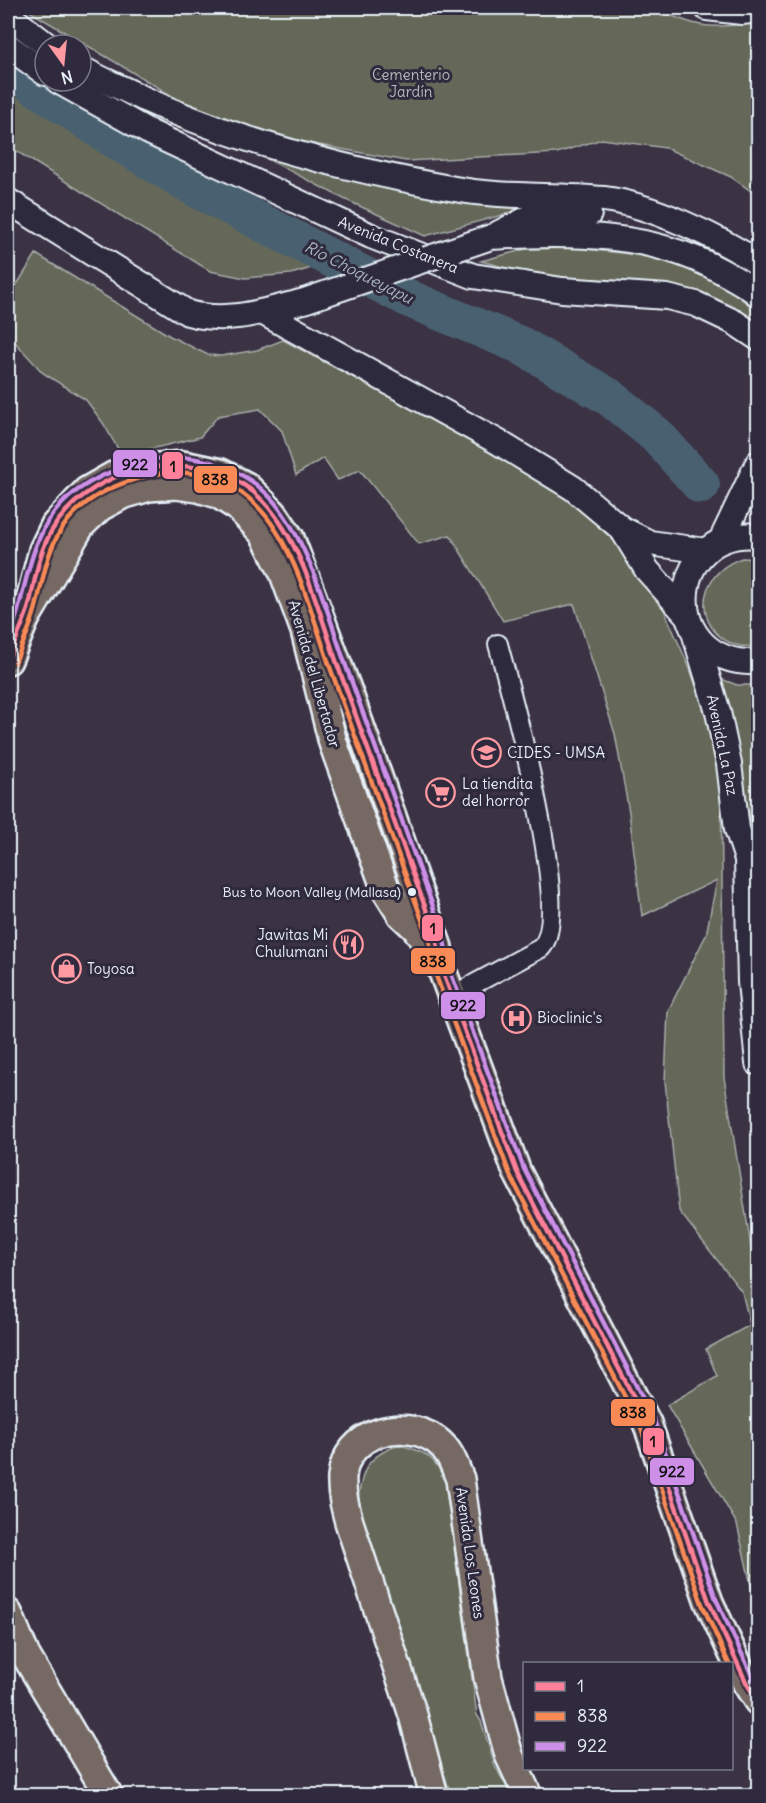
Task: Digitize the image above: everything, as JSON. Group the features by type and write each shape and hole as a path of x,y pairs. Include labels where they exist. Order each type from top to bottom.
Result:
{"main road":[{"path":"707,8 734,11 759,10"},
{"path":"8,15 33,34"},
{"path":"8,46 33,64"},
{"path":"93,74 154,103 221,130 310,155 456,189 524,196 606,200 642,209 692,227 759,263"},
{"name":"Avenida Costanera","path":"79,93 149,132 371,237 473,276 562,290 667,297 696,304 734,322 759,338"},
{"path":"8,201 188,313 218,319 262,312 304,301 490,237 529,218 642,209"},
{"path":"490,237 562,234 635,239 708,263 759,294"},
{"path":"262,312 508,448 573,488 622,529 650,543 713,546 738,536 759,536"},
{"path":"690,623 684,597 687,580 713,546 759,463"},
{"name":"Avenida del Libertador","path":"8,660 25,618 35,573 55,525 87,491 115,475 145,468 183,465 220,473 246,486 274,514 290,538 436,937 442,970 517,1172 647,1423 709,1602 747,1684 759,1701"},
{"path":"622,529 647,570 690,623 706,647 723,658 742,663 759,662"},
{"name":"Avenida La Paz","path":"690,623 718,712 729,764 737,829 747,859 750,982 759,1064"},
{"name":"Avenida La Paz","path":"747,859 759,836"},
{"name":"Avenida Los Leones","path":"434,1796 413,1715 349,1522 342,1493 342,1476 346,1460 358,1445 374,1434 394,1428 416,1430 436,1440 450,1454 460,1479 488,1678 509,1755 528,1796"},
{"path":"8,1613 26,1656 109,1796"}],"street":[{"path":"452,996 541,948 549,941 551,927 545,853 528,755 498,644"}],"green space":[{"name":"Cementerio Jardín","path":"24,8 654,8 682,20 704,26 758,22 758,196 731,177 666,148 602,139 557,153 406,161 276,137 179,100 93,49 93,33 66,33"},
{"path":"8,68 33,85 33,93 46,93 188,188 335,261 291,274 245,278 210,271 8,146"},
{"path":"221,135 433,196 524,209 425,236 344,199"},
{"path":"579,248 648,256 684,266 711,279 748,304 758,313 758,324 708,299 681,292 540,276 481,261 526,249"},
{"path":"36,254 170,336 208,355 221,356 257,350 283,340 477,443 564,494 614,541 660,601 690,669 712,732 721,776 724,1077 758,1291 758,1616 737,1524 667,1405 717,1376 706,1349 750,1325 742,1292 679,1211 665,1081 668,1011 706,935 717,880 642,916 629,812 615,734 574,604 503,621 450,535 419,544 360,470 338,480 323,458 296,475 282,431 260,409 218,416 200,437 122,456 103,423 86,400 43,373 14,341 8,338 8,282 18,283"},
{"path":"742,558 758,559 758,646 738,645 723,639 712,627 706,613 705,597 711,582 723,568"},
{"path":"721,679 737,685 758,685 758,724 749,829 739,752"},
{"path":"400,1445 428,1456 437,1465 445,1480 477,1715 495,1766 511,1795 451,1795 358,1502 361,1481 373,1459"}],"waterway":[{"name":"Río Choqueyapu","path":"8,68 112,138 197,189 412,300 520,345 609,397 656,435 701,485"}],"transit line":[{"name":"922","path":"8,641 30,565 48,521 67,499 104,475 162,458 178,457 211,462 226,467 255,484 281,511 305,552 315,576 443,934 449,968 524,1169 654,1420 716,1599 758,1688"},
{"name":"1","path":"8,660 28,609 42,552 54,528 78,500 110,479 146,468 164,466 191,467 217,472 242,483 253,491 277,518 309,580 436,937 442,970 517,1172 647,1423 709,1602 747,1684 758,1701"},
{"name":"838","path":"15,663 34,614 56,539 69,519 99,495 147,476 161,473 191,473 232,487 245,495 270,521 292,560 310,605 331,670 429,939 435,973 510,1175 640,1426 702,1604 728,1662"}],"place":[{"name":"CIDES - UMSA","path":"486,753"},
{"name":"La tiendita del horror","path":"441,793"},
{"name":"Bus to Moon Valley (Mallasa)","path":"412,892"},
{"name":"Jawitas Mi Chulumani","path":"349,944"},
{"name":"Toyosa","path":"66,969"},
{"name":"Bioclinic's","path":"516,1018"}]}
